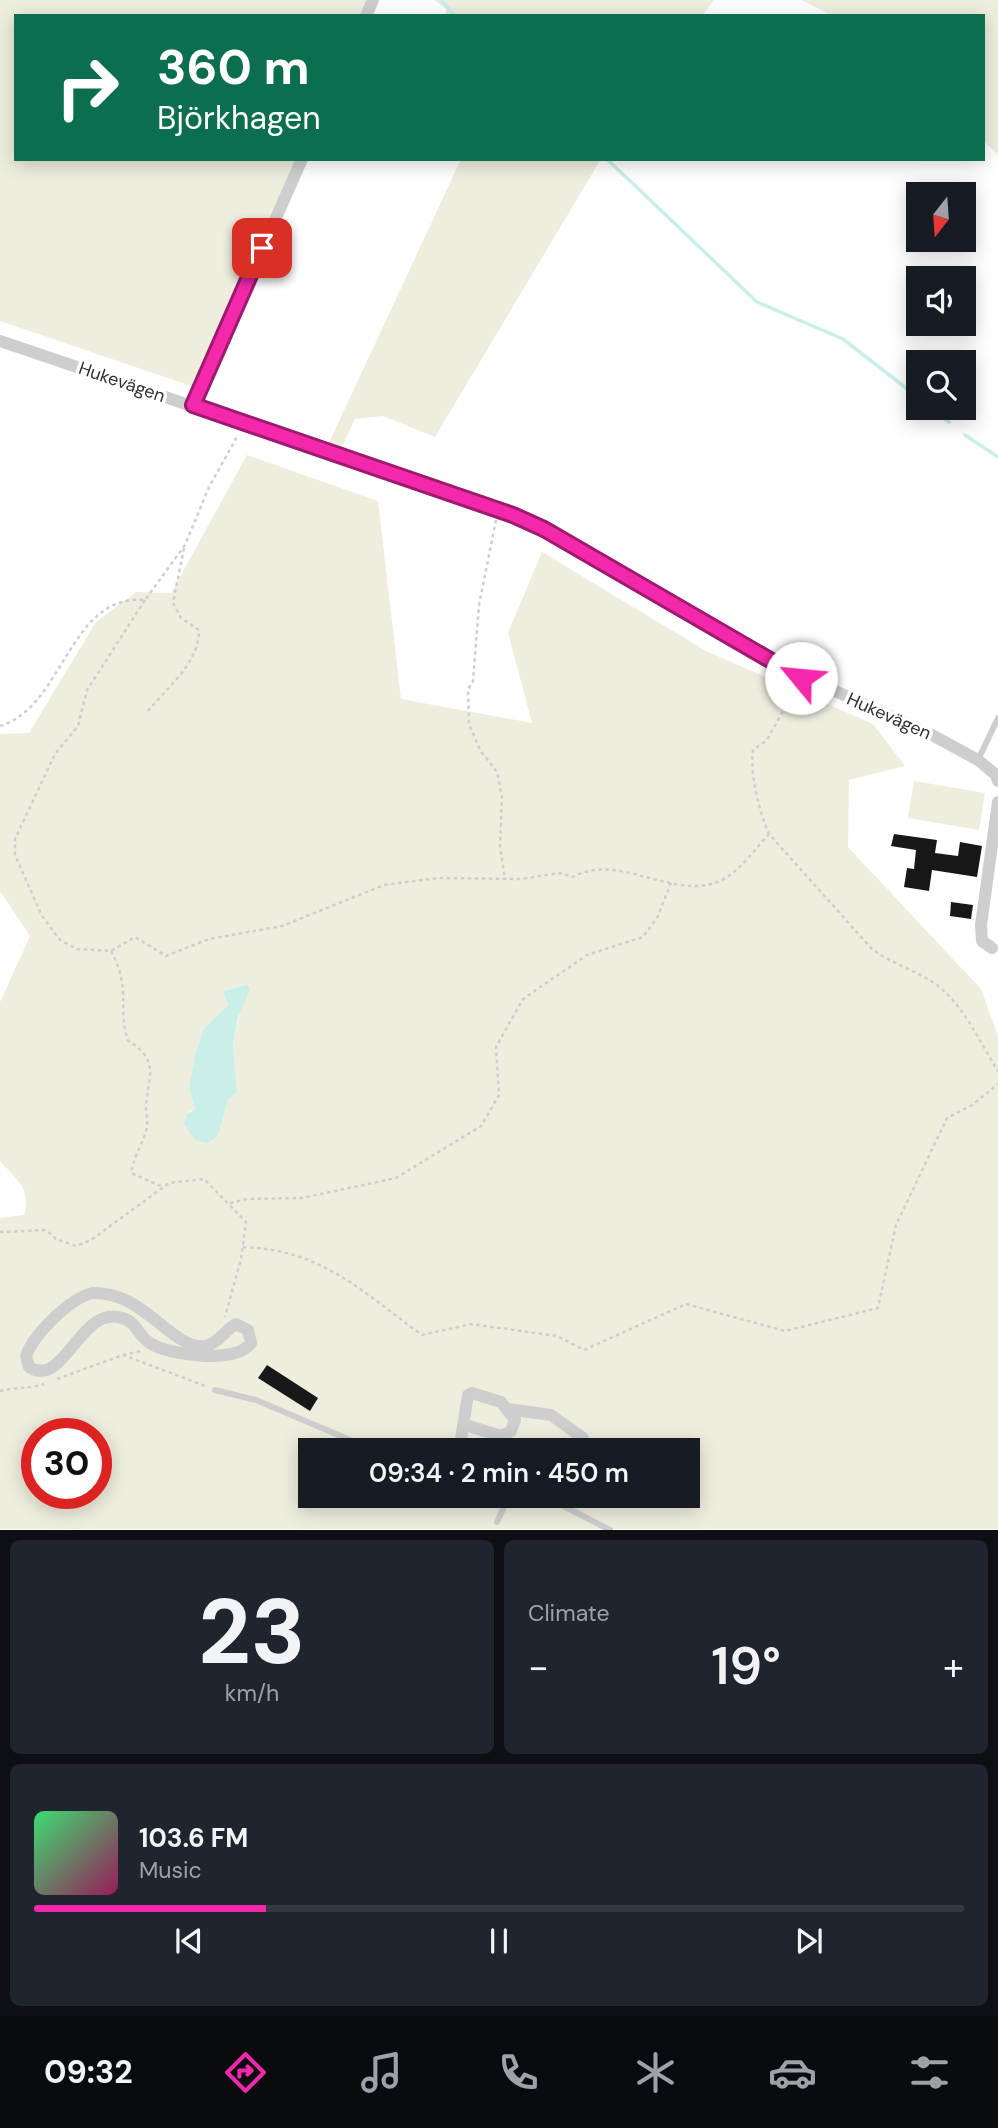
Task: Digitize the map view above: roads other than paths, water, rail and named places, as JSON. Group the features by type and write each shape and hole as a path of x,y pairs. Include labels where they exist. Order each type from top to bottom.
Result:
{"street":[{"path":"193,405 301,161"},
{"name":"Hukevägen","path":"0,341 498,510 544,529 801,678 932,735 978,760 996,775 998,781"},
{"path":"992,948 982,941 981,925 998,802"},
{"path":"93,1293 130,1300 167,1330 196,1345 215,1342 236,1324 243,1325 251,1336 248,1347 236,1354 193,1355 159,1348 147,1341 132,1322 116,1316 106,1317 88,1327 70,1352 52,1367 34,1370 26,1360 37,1338 68,1305 93,1293"},
{"path":"462,1438 466,1425 464,1406 472,1393 501,1402 515,1420 507,1433 501,1436 466,1425"},
{"path":"507,1409 529,1409 551,1415 583,1438"}],"lane":[{"path":"978,760 998,718"},
{"path":"215,1390 256,1400 345,1438"},
{"path":"507,1433 507,1438"},
{"path":"497,1522 503,1508"},
{"path":"567,1508 610,1530"}],"waterway":[{"path":"441,0 453,14"},
{"path":"609,161 757,302 843,339 906,388"},
{"path":"965,435 998,457"}]}
